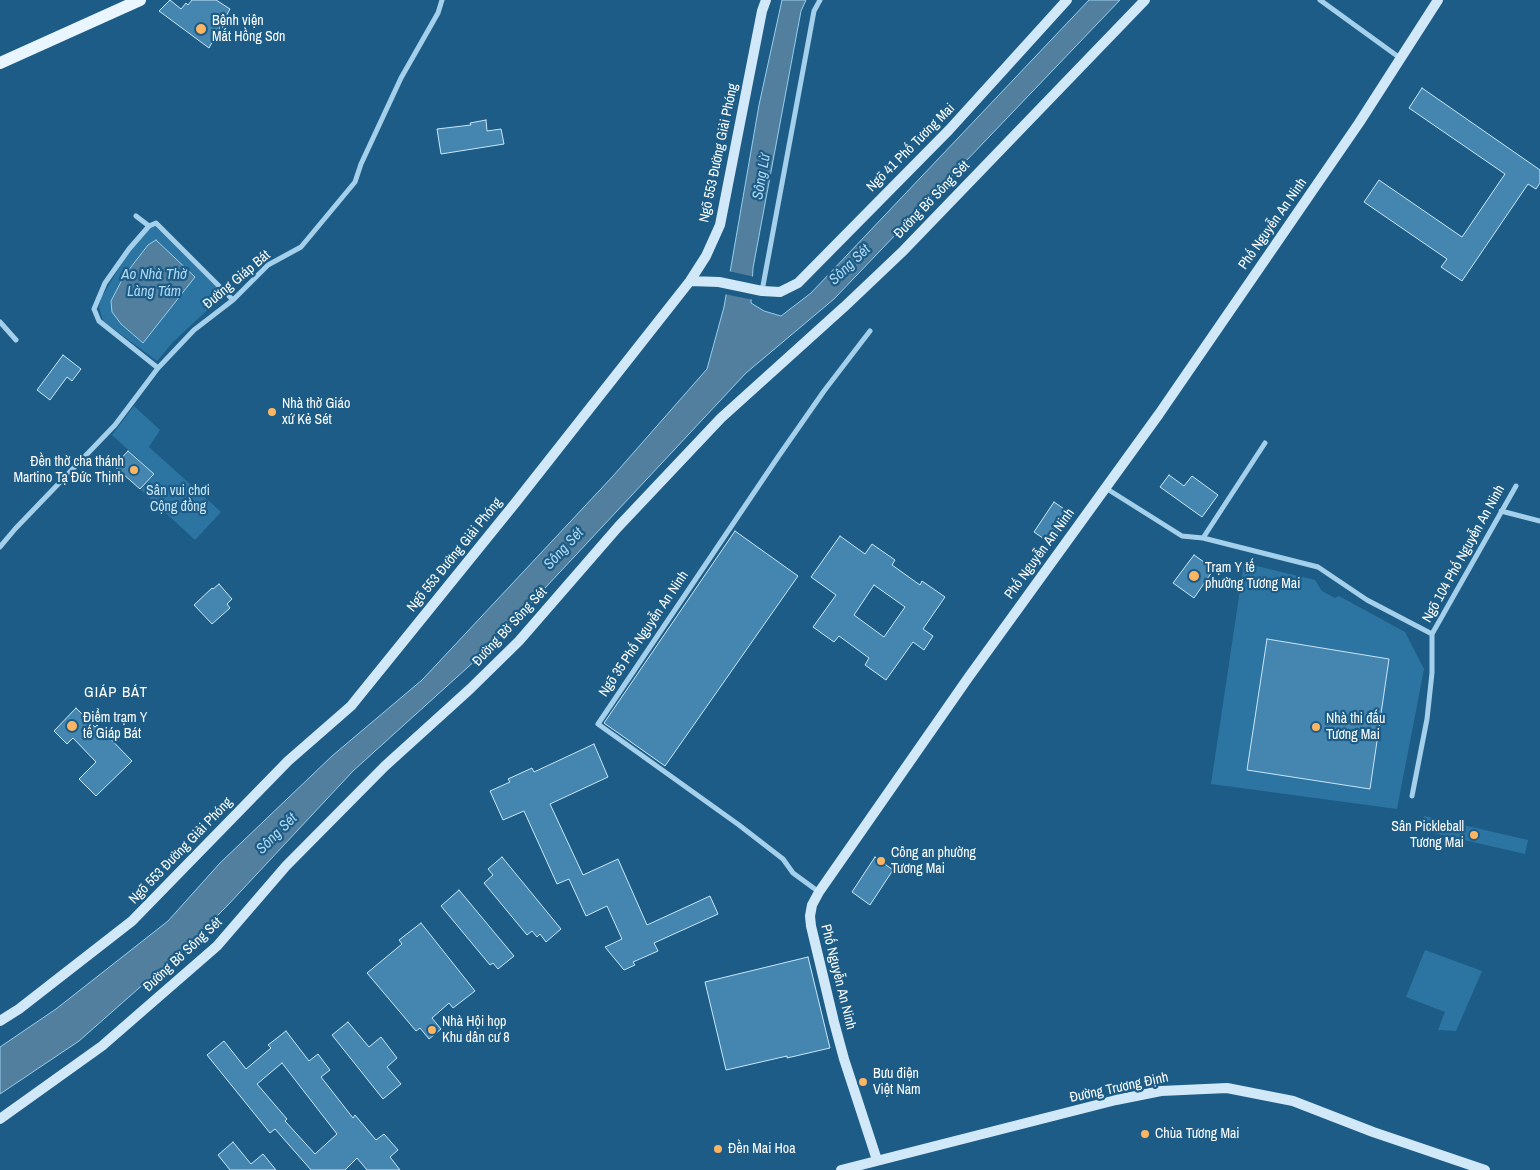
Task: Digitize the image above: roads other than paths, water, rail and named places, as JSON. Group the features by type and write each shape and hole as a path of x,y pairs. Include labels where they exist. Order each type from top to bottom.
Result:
{"main road":[{"path":"0,63 140,0"}],"street":[{"name":"Đường Giáp Bát","path":"0,547 26,517 115,426 158,368 194,330 233,300 268,265 301,247 355,182 361,164 400,78 438,13 442,0"},
{"name":"Ngõ 553 Đường Giải Phóng","path":"0,1020 19,1009 132,921 288,761 352,706 690,281 706,256 720,225 762,11 766,0"},
{"path":"762,291 814,11 820,0"},
{"name":"Ngõ 41 Phố Tương Mai","path":"690,281 719,282 762,291 780,292 798,283 950,130 1067,0"},
{"name":"Đường Bờ Sông Sét","path":"0,1119 102,1046 217,946 286,866 325,826 385,766 470,689 519,641 618,527 721,418 904,250 1145,0"},
{"path":"1320,0 1400,58"},
{"name":"Phố Nguyễn An Ninh","path":"877,1160 844,1059 811,926 812,905 819,892 1104,487 1164,406 1329,168 1438,0"},
{"path":"136,216 149,226"},
{"path":"158,368 99,321 94,308 105,283 129,249 149,226 156,223 233,300"},
{"path":"0,322 16,340"},
{"name":"Ngõ 35 Phố Nguyễn An Ninh","path":"819,892 793,873 783,859 739,825 598,724 778,457 824,391 870,331"},
{"path":"1203,538 1265,443"},
{"name":"Ngõ 104 Phố Nguyễn An Ninh","path":"1412,796 1427,718 1432,673 1432,634 1516,486"},
{"name":"Ngõ 104 Phố Nguyễn An Ninh","path":"1104,487 1182,536 1203,538 1318,567 1367,600 1432,634"},
{"path":"1502,511 1540,521"},
{"name":"Đường Trương Định","path":"841,1170 1135,1096 1161,1091 1227,1088 1293,1101 1373,1132 1485,1170"}],"water":[{"path":"782,0 806,0 801,11 753,268 751,303 764,311 781,316 811,293 1089,0 1120,0 834,299 746,373 488,649 353,771 189,944 79,1041 0,1094 0,1047 56,1009 168,921 220,863 332,756 422,680 613,476 707,369 724,307 759,105"},
{"name":"Ao Nhà Thờ Làng Tám","path":"156,240 195,277 143,343 121,324 112,312 111,301 124,276 148,245"}],"place":[{"name":"Bệnh viện Mắt Hồng Sơn","path":"201,29"},
{"name":"Nhà thờ Giáo xứ Kẻ Sét","path":"272,412"},
{"name":"Đền thờ cha thánh Martino Tạ Đức Thịnh","path":"134,470"},
{"name":"Trạm Y tế phường Tương Mai","path":"1194,576"},
{"name":"Điểm trạm Y tế Giáp Bát","path":"72,726"},
{"name":"Nhà thi đấu Tương Mai","path":"1316,727"},
{"name":"Sân Pickleball Tương Mai","path":"1474,835"},
{"name":"Công an phường Tương Mai","path":"881,861"},
{"name":"Nhà Hội họp Khu dân cư 8","path":"432,1030"},
{"name":"Bưu điện Việt Nam","path":"863,1082"},
{"name":"Chùa Tương Mai","path":"1145,1134"},
{"name":"Đền Mai Hoa","path":"718,1149"}],"district":[{"name":"GIÁP BÁT","path":"116,693"}],"water label":[{"name":"Sông Lừ","path":"762,177"},
{"name":"Sông Sét","path":"850,265"},
{"name":"Sông Sét","path":"564,549"},
{"name":"Sông Sét","path":"277,834"}],"park label":[{"name":"Sân vui chơi Cộng đồng","path":"178,500"}]}
